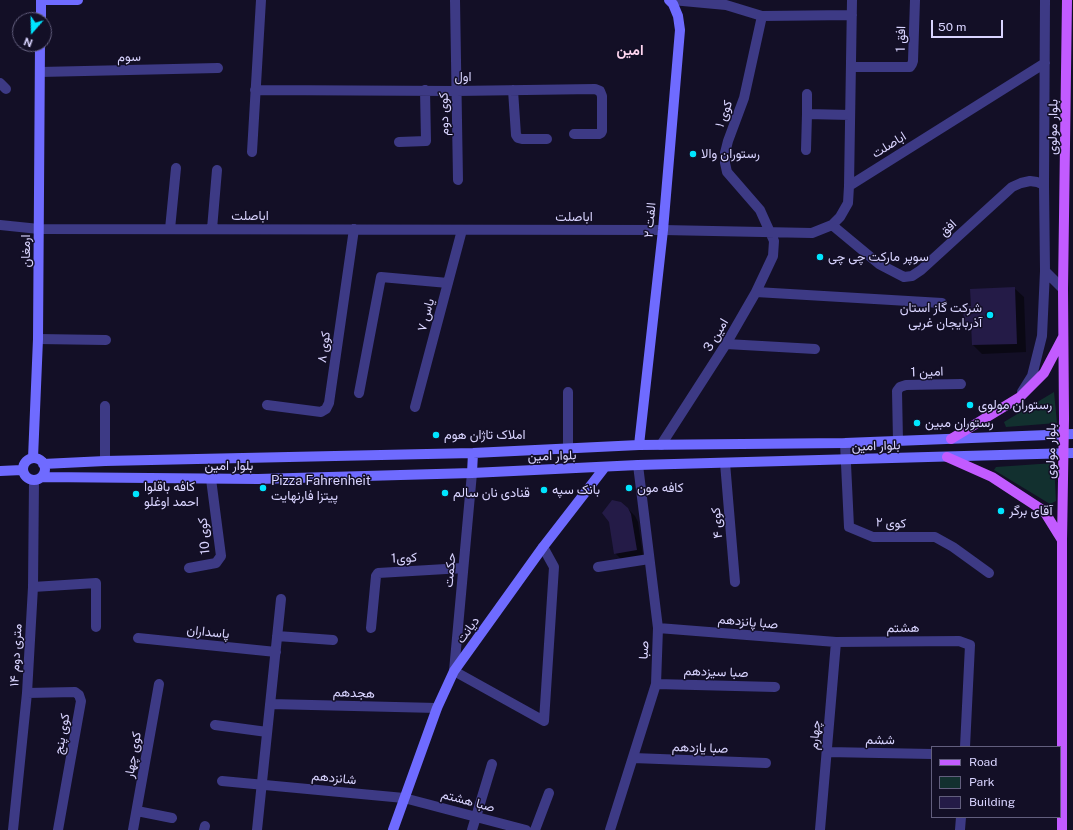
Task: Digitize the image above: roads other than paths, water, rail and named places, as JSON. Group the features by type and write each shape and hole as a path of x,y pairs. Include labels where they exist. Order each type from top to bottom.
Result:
{"main road":[{"path":"40,12 41,0 78,0"},
{"name":"الفت ۲","path":"638,445 663,230 680,30 678,16 673,4 669,0"},
{"name":"بلوار مولوی","path":"1062,830 1062,540 1068,453 1063,289 1067,0"},
{"name":"ارمغان","path":"33,458 38,339 40,52"},
{"path":"951,439 1020,397 1044,373 1064,335"},
{"name":"بلوار امین","path":"43,464 105,461 473,453 638,445 845,443 1068,434"},
{"path":"472,473 473,453"},
{"name":"بلوار امین","path":"38,479 258,479 1068,453"},
{"path":"946,457 992,477 1044,511 1062,540"},
{"path":"33,458 39,460 43,464 45,471 38,479 27,479 22,470 26,461 33,458"},
{"name":"دیانت","path":"393,830 437,708 454,671 543,546 605,467"},
{"path":"0,471 22,470"}],"street":[{"path":"252,152 261,0"},
{"name":"کوی دوم","path":"455,0 458,180"},
{"path":"672,0 726,4 762,16 852,15"},
{"path":"849,186 852,0"},
{"name":"افق 1","path":"851,67 910,67 913,61 915,0"},
{"path":"1020,397 1032,376 1042,336 1045,271 1045,0"},
{"name":"کوی ۱","path":"762,16 744,98 728,141 724,163 727,172 760,210 770,232"},
{"name":"اباصلت","path":"0,225 39,229 663,230 812,233 832,225 840,217 848,203 849,186 1045,63"},
{"name":"سوم","path":"40,72 218,68"},
{"name":"اول","path":"255,90 594,89 600,91 602,96 601,133 574,134"},
{"path":"399,142 426,141 425,90"},
{"path":"513,90 516,134 518,138 547,139"},
{"path":"806,150 808,94"},
{"path":"807,114 850,115"},
{"path":"170,229 176,168"},
{"path":"212,229 217,170"},
{"name":"افق","path":"832,225 880,264 904,277 912,276 922,270 1012,187 1021,183 1030,182 1037,182 1044,185"},
{"name":"کوی ۸","path":"267,405 321,412 326,409 329,403 354,229"},
{"name":"یاس ۷","path":"415,407 462,230"},
{"name":"امین 3","path":"661,445 726,344 756,292 774,256 774,241 770,232"},
{"path":"1045,271 1063,289"},
{"path":"359,393 381,277 448,283"},
{"path":"756,292 942,303"},
{"path":"38,339 106,340"},
{"path":"726,344 815,349"},
{"name":"امین 1","path":"898,441 897,391 900,387 906,385 961,384"},
{"path":"568,392 568,448"},
{"path":"105,406 105,461"},
{"path":"845,443 846,460"},
{"name":"کوی ۲","path":"846,460 849,527 873,537 934,537 952,547 989,573"},
{"name":"کوی ۴","path":"724,463 735,582"},
{"name":"صبا","path":"610,830 656,684 658,628 638,466"},
{"name":"حکمت","path":"454,671 472,473"},
{"name":"۱۴ متری دوم","path":"12,830 27,694 38,479"},
{"name":"کوی 10","path":"190,568 216,563 220,556 211,479"},
{"path":"454,671 544,721 554,567 543,546"},
{"path":"598,567 649,559"},
{"name":"کوی1","path":"371,628 376,576 378,573 463,568"},
{"path":"33,587 96,583 96,627"},
{"path":"257,830 281,599"},
{"name":"صبا پانزدهم","path":"658,628 836,642"},
{"path":"278,636 333,640"},
{"name":"پاسداران","path":"138,638 276,652"},
{"name":"هشتم","path":"836,642 959,641 970,645 965,746"},
{"name":"چهارم","path":"820,830 836,642"},
{"name":"کوی چهار","path":"133,830 159,684"},
{"name":"صبا سیزدهم","path":"656,684 775,687"},
{"name":"کوی پنج","path":"27,694 75,692 79,695 81,701 58,830"},
{"name":"هجدهم","path":"270,704 437,708"},
{"path":"215,725 267,732"},
{"name":"ششم","path":"827,752 931,754"},
{"name":"صبا یازدهم","path":"633,758 766,763"},
{"path":"472,830 492,764"},
{"name":"شانزدهم","path":"222,781 404,798"},
{"path":"535,830 548,793"},
{"name":"صبا هشتم","path":"404,798 526,830"},
{"path":"136,811 172,818"},
{"path":"960,830 961,818"}],"place":[{"name":"رستوران والا","path":"693,154"},
{"name":"سوپر مارکت چی چی","path":"820,257"},
{"name":"شرکت گاز استان آذربایجان غربی","path":"990,315"},
{"name":"رستوران مولوی","path":"970,405"},
{"name":"رستوران مبین","path":"917,423"},
{"name":"املاک تاژان هوم","path":"436,435"},
{"name":"Pizza Fahrenheit پیتزا فارنهایت","path":"263,488"},
{"name":"کافه مون","path":"629,488"},
{"name":"بانک سپه","path":"544,490"},
{"name":"قنادی نان سالم","path":"445,493"},
{"name":"کافه باقلوا احمد اوغلو","path":"136,494"},
{"name":"آقاى برگر","path":"1001,511"}],"district":[{"name":"امین","path":"630,51"}]}
